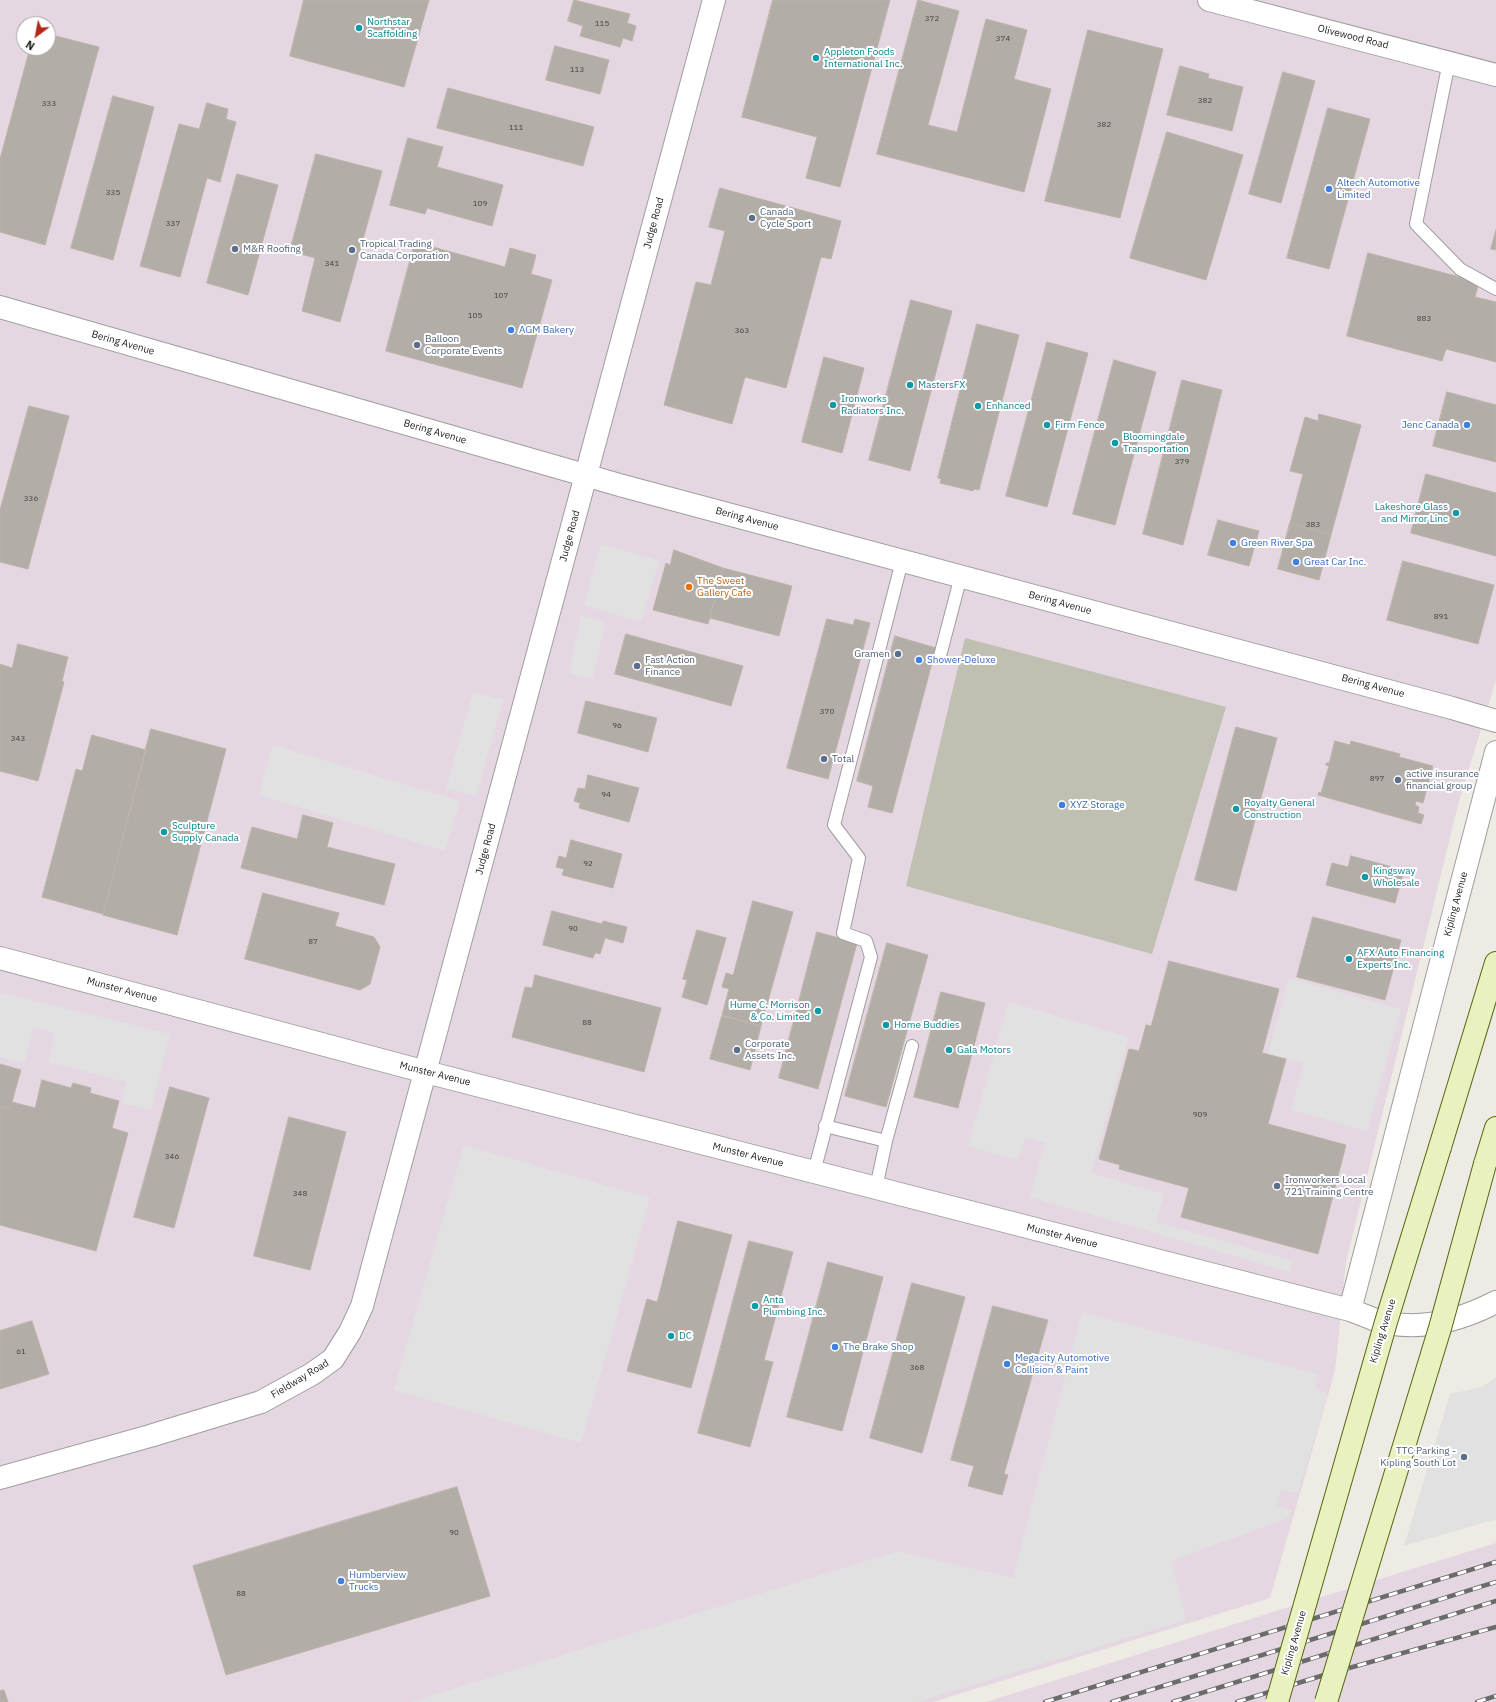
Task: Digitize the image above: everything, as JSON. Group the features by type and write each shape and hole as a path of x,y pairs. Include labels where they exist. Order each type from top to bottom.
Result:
{"main road":[{"name":"Kipling Avenue","path":"1277,1702 1386,1322 1496,963"},
{"path":"1326,1702 1440,1328 1496,1128"}],"street":[{"name":"Judge Road","path":"426,1072 714,0"},
{"name":"Olivewood Road","path":"1209,0 1496,75"},
{"name":"Bering Avenue","path":"0,307 587,476 1445,706 1496,722"},
{"name":"Kipling Avenue","path":"1350,1310 1496,752"},
{"name":"Munster Avenue","path":"0,958 426,1072 1350,1310 1374,1319 1400,1324 1425,1324 1450,1321 1475,1312 1496,1302"},
{"name":"Fieldway Road","path":"0,1478 150,1436 260,1402 312,1374 333,1359 350,1332 362,1306 426,1072"}],"lane":[{"path":"1449,62 1416,224 1460,269 1496,289"},
{"path":"814,1172 871,957 866,941 843,933 859,858 834,825 902,561"},
{"path":"940,656 961,576"},
{"path":"876,1188 886,1141 912,1046"},
{"path":"826,1126 886,1141"}],"shaded area":[{"path":"0,0 1496,0 1496,680 1458,805 1346,1262 1335,1371 1270,1598 933,1702 0,1702"},
{"path":"601,544 659,561 641,622 584,605"},
{"path":"581,616 605,622 593,679 569,673"},
{"path":"965,638 1226,707 1152,954 906,886"},
{"path":"473,692 503,700 476,796 446,788"},
{"path":"273,745 460,801 445,851 259,795"},
{"path":"1289,978 1401,1009 1367,1131 1291,1110 1304,1063 1268,1053"},
{"path":"0,992 170,1034 151,1110 121,1103 126,1082 48,1062 55,1033 33,1027 25,1063 0,1057"},
{"path":"1009,1002 1129,1037 1091,1173 1164,1194 1156,1222 1293,1261 1290,1272 1030,1197 1045,1143 1025,1137 1018,1160 968,1146"},
{"path":"464,1145 650,1198 581,1443 394,1390"},
{"path":"1082,1312 1318,1374 1315,1385 1318,1390 1328,1394 1298,1493 1281,1490 1277,1502 1278,1506 1291,1510 1288,1518 1171,1561 1186,1620 917,1702 411,1702 898,1551 1013,1578"},
{"name":"TTC Parking - Kipling South Lot","path":"1496,1377 1496,1519 1404,1546 1450,1394 1482,1387"},
{"path":"1496,1543 1496,1702 986,1702 1273,1612"}],"building":[{"name":"Northstar Scaffolding","path":"304,0 429,0 404,87 290,56"},
{"path":"574,0 630,14 627,23 636,26 632,41 623,38 620,47 580,36 583,26 568,21"},
{"name":"Appleton Foods International Inc.","path":"773,0 890,0 840,187 806,178 817,137 742,117"},
{"path":"918,0 959,11 928,125 957,132 986,19 1027,30 1014,79 1051,89 1024,192 877,154"},
{"path":"1088,30 1163,49 1120,218 1045,201"},
{"path":"56,36 99,47 45,245 0,232 0,159 28,56 56,56"},
{"path":"555,46 609,60 600,94 546,80"},
{"path":"1180,66 1209,74 1208,78 1243,87 1232,131 1167,115"},
{"path":"1283,72 1315,81 1281,203 1249,194"},
{"path":"448,88 594,127 583,166 437,128"},
{"path":"113,96 154,107 113,260 71,248"},
{"path":"207,103 228,109 226,119 236,122 220,182 207,178 180,277 140,266 179,124 199,129"},
{"name":"Altech Automotive Limited","path":"1328,108 1370,119 1329,269 1287,258"},
{"path":"1167,132 1243,155 1206,280 1130,258"},
{"path":"408,138 443,147 437,167 503,185 492,226 427,208 425,214 390,205"},
{"path":"316,154 382,171 340,322 302,311 315,258 290,251"},
{"path":"237,174 278,185 248,295 207,283"},
{"path":"720,188 841,221 831,259 821,257 786,388 745,377 732,424 664,405 696,282 711,285 725,231 709,227"},
{"path":"1496,230 1496,250 1491,249"},
{"path":"415,242 505,267 510,248 536,255 531,274 552,280 522,388 386,351"},
{"path":"1368,253 1479,282 1475,297 1496,302 1496,362 1446,349 1442,361 1347,336"},
{"name":"MastersFX","path":"911,300 952,311 910,471 869,460"},
{"name":"Enhanced","path":"977,324 1019,335 979,490 974,489 973,491 940,483 941,479 938,478"},
{"name":"Firm Fence","path":"1047,342 1088,353 1047,507 1006,496"},
{"name":"Ironworks Radiators Inc.","path":"824,357 864,368 842,453 802,442"},
{"name":"Bloomingdale Transportation","path":"1114,360 1156,372 1115,525 1073,514"},
{"path":"1182,380 1222,390 1183,545 1143,534"},
{"name":"Jenc Canada","path":"1447,392 1496,405 1496,462 1433,446"},
{"path":"29,406 69,416 28,569 0,562 0,510"},
{"path":"1319,414 1361,425 1331,535 1290,523 1303,474 1290,471 1305,417 1318,421"},
{"name":"Lakeshore Glass and Mirror Linc","path":"1426,474 1496,493 1496,556 1411,533"},
{"name":"Green River Spa","path":"1218,520 1259,531 1249,566 1208,555"},
{"path":"1290,523 1331,535 1319,580 1278,569"},
{"path":"674,550 723,568 708,624 653,610 666,563 670,565"},
{"path":"1403,561 1494,585 1478,644 1387,620"},
{"path":"723,568 792,586 779,636 710,618"},
{"path":"827,619 853,625 855,619 870,623 828,779 787,768"},
{"name":"Fast Action Finance","path":"626,634 662,644 652,684 615,674"},
{"path":"895,636 936,648 892,813 868,807 873,786 857,781"},
{"path":"18,644 68,657 62,681 64,682 38,781 0,771 0,664 12,668"},
{"path":"662,644 743,666 731,706 652,684"},
{"path":"586,701 657,718 648,752 578,733"},
{"name":"Royalty General Construction","path":"1236,727 1277,738 1236,891 1195,880"},
{"name":"Sculpture Supply Canada","path":"151,729 226,749 177,935 103,915"},
{"path":"92,735 146,750 103,914 42,897 76,769 82,771"},
{"path":"1335,741 1350,745 1351,741 1400,754 1399,757 1433,766 1423,803 1416,801 1415,805 1419,807 1418,813 1424,815 1421,824 1318,795 1319,792 1321,793 1329,766 1326,765 1326,763 1329,763"},
{"path":"588,775 639,788 629,822 579,808 580,803 574,801 578,788 585,789"},
{"path":"303,815 333,823 327,847 395,864 384,905 241,868 252,827 297,839"},
{"path":"571,840 622,854 613,888 562,875 564,869 556,867 559,856 566,858"},
{"name":"Kingsway Wholesale","path":"1351,856 1404,870 1395,903 1326,885 1332,863 1348,867"},
{"path":"263,893 339,913 335,926 374,937 380,947 370,984 360,990 245,959"},
{"path":"753,901 793,912 761,1026 722,1015 729,989 722,987 726,973 733,975"},
{"path":"552,911 602,924 603,921 627,927 623,943 605,938 600,954 595,953 593,958 543,945"},
{"name":"AFX Auto Financing Experts Inc.","path":"1313,917 1401,940 1385,1000 1297,977"},
{"path":"697,930 726,938 707,1005 682,997 687,980 683,979"},
{"name":"Hume C. Morrison & Co. Limited","path":"817,932 857,943 818,1089 779,1078"},
{"name":"Home Buddies","path":"887,943 928,955 886,1107 845,1096"},
{"path":"1169,961 1279,989 1262,1053 1286,1059 1268,1124 1346,1145 1318,1254 1181,1217 1189,1188 1119,1169 1120,1165 1099,1159 1129,1049 1139,1051 1146,1025 1151,1026"},
{"path":"535,975 661,1008 644,1072 512,1037 525,987 532,988"},
{"name":"Gala Motors","path":"941,992 985,1003 958,1108 914,1097"},
{"path":"722,1016 761,1026 750,1070 710,1059"},
{"path":"0,1064 21,1070 10,1109 0,1106"},
{"path":"42,1080 71,1088 73,1083 91,1088 90,1093 119,1101 112,1128 128,1133 96,1251 0,1225 0,1106 10,1109 12,1102 35,1108"},
{"path":"170,1087 209,1098 174,1228 134,1217"},
{"path":"289,1117 346,1132 310,1270 254,1256"},
{"name":"DC","path":"678,1221 732,1235 691,1388 627,1371 647,1299 657,1302"},
{"name":"Anta Plumbing Inc.","path":"749,1241 793,1252 764,1360 773,1362 750,1447 698,1433"},
{"name":"The Brake Shop","path":"828,1262 883,1277 842,1431 787,1417"},
{"path":"912,1283 965,1297 922,1453 870,1438"},
{"name":"Megacity Automotive Collision & Paint","path":"993,1306 1048,1320 1004,1474 1008,1475 1002,1495 968,1486 974,1466 951,1460"},
{"path":"32,1321 49,1374 0,1389 0,1331"},
{"name":"Humberview Trucks","path":"457,1487 490,1596 226,1675 193,1566"},
{"path":"4,1690 8,1702 0,1702 0,1691"}],"railway":[{"path":"1045,1702 1496,1562"},
{"path":"1112,1702 1496,1582"},
{"path":"1173,1702 1496,1601"},
{"path":"1237,1702 1324,1675 1496,1627"},
{"path":"1477,1702 1496,1696"}],"place":[{"name":"Northstar Scaffolding","path":"359,28"},
{"name":"Appleton Foods International Inc.","path":"816,58"},
{"name":"Altech Automotive Limited","path":"1329,189"},
{"name":"Canada Cycle Sport","path":"752,218"},
{"name":"M&R Roofing","path":"235,249"},
{"name":"Tropical Trading Canada Corporation","path":"352,250"},
{"name":"AGM Bakery","path":"511,330"},
{"name":"Balloon Corporate Events","path":"417,345"},
{"name":"MastersFX","path":"910,385"},
{"name":"Ironworks Radiators Inc.","path":"833,405"},
{"name":"Enhanced","path":"978,406"},
{"name":"Firm Fence","path":"1047,425"},
{"name":"Jenc Canada","path":"1467,425"},
{"name":"Bloomingdale Transportation","path":"1115,443"},
{"name":"Lakeshore Glass and Mirror Linc","path":"1456,513"},
{"name":"Green River Spa","path":"1233,543"},
{"name":"Great Car Inc.","path":"1296,562"},
{"name":"The Sweet Gallery Cafe","path":"689,587"},
{"name":"Gramen","path":"898,654"},
{"name":"Shower-Deluxe","path":"919,660"},
{"name":"Fast Action Finance","path":"637,666"},
{"name":"Total","path":"824,759"},
{"name":"active insurance financial group","path":"1398,780"},
{"name":"XYZ Storage","path":"1062,805"},
{"name":"Royalty General Construction","path":"1236,809"},
{"name":"Sculpture Supply Canada","path":"164,832"},
{"name":"Kingsway Wholesale","path":"1365,877"},
{"name":"AFX Auto Financing Experts Inc.","path":"1349,959"},
{"name":"Hume C. Morrison & Co. Limited","path":"818,1011"},
{"name":"Home Buddies","path":"886,1025"},
{"name":"Corporate Assets Inc.","path":"737,1050"},
{"name":"Gala Motors","path":"949,1050"},
{"name":"Ironworkers Local 721 Training Centre","path":"1277,1186"},
{"name":"Anta Plumbing Inc.","path":"755,1306"},
{"name":"DC","path":"671,1336"},
{"name":"The Brake Shop","path":"835,1347"},
{"name":"Megacity Automotive Collision & Paint","path":"1007,1364"},
{"name":"TTC Parking - Kipling South Lot","path":"1464,1457"},
{"name":"Humberview Trucks","path":"341,1581"}]}
